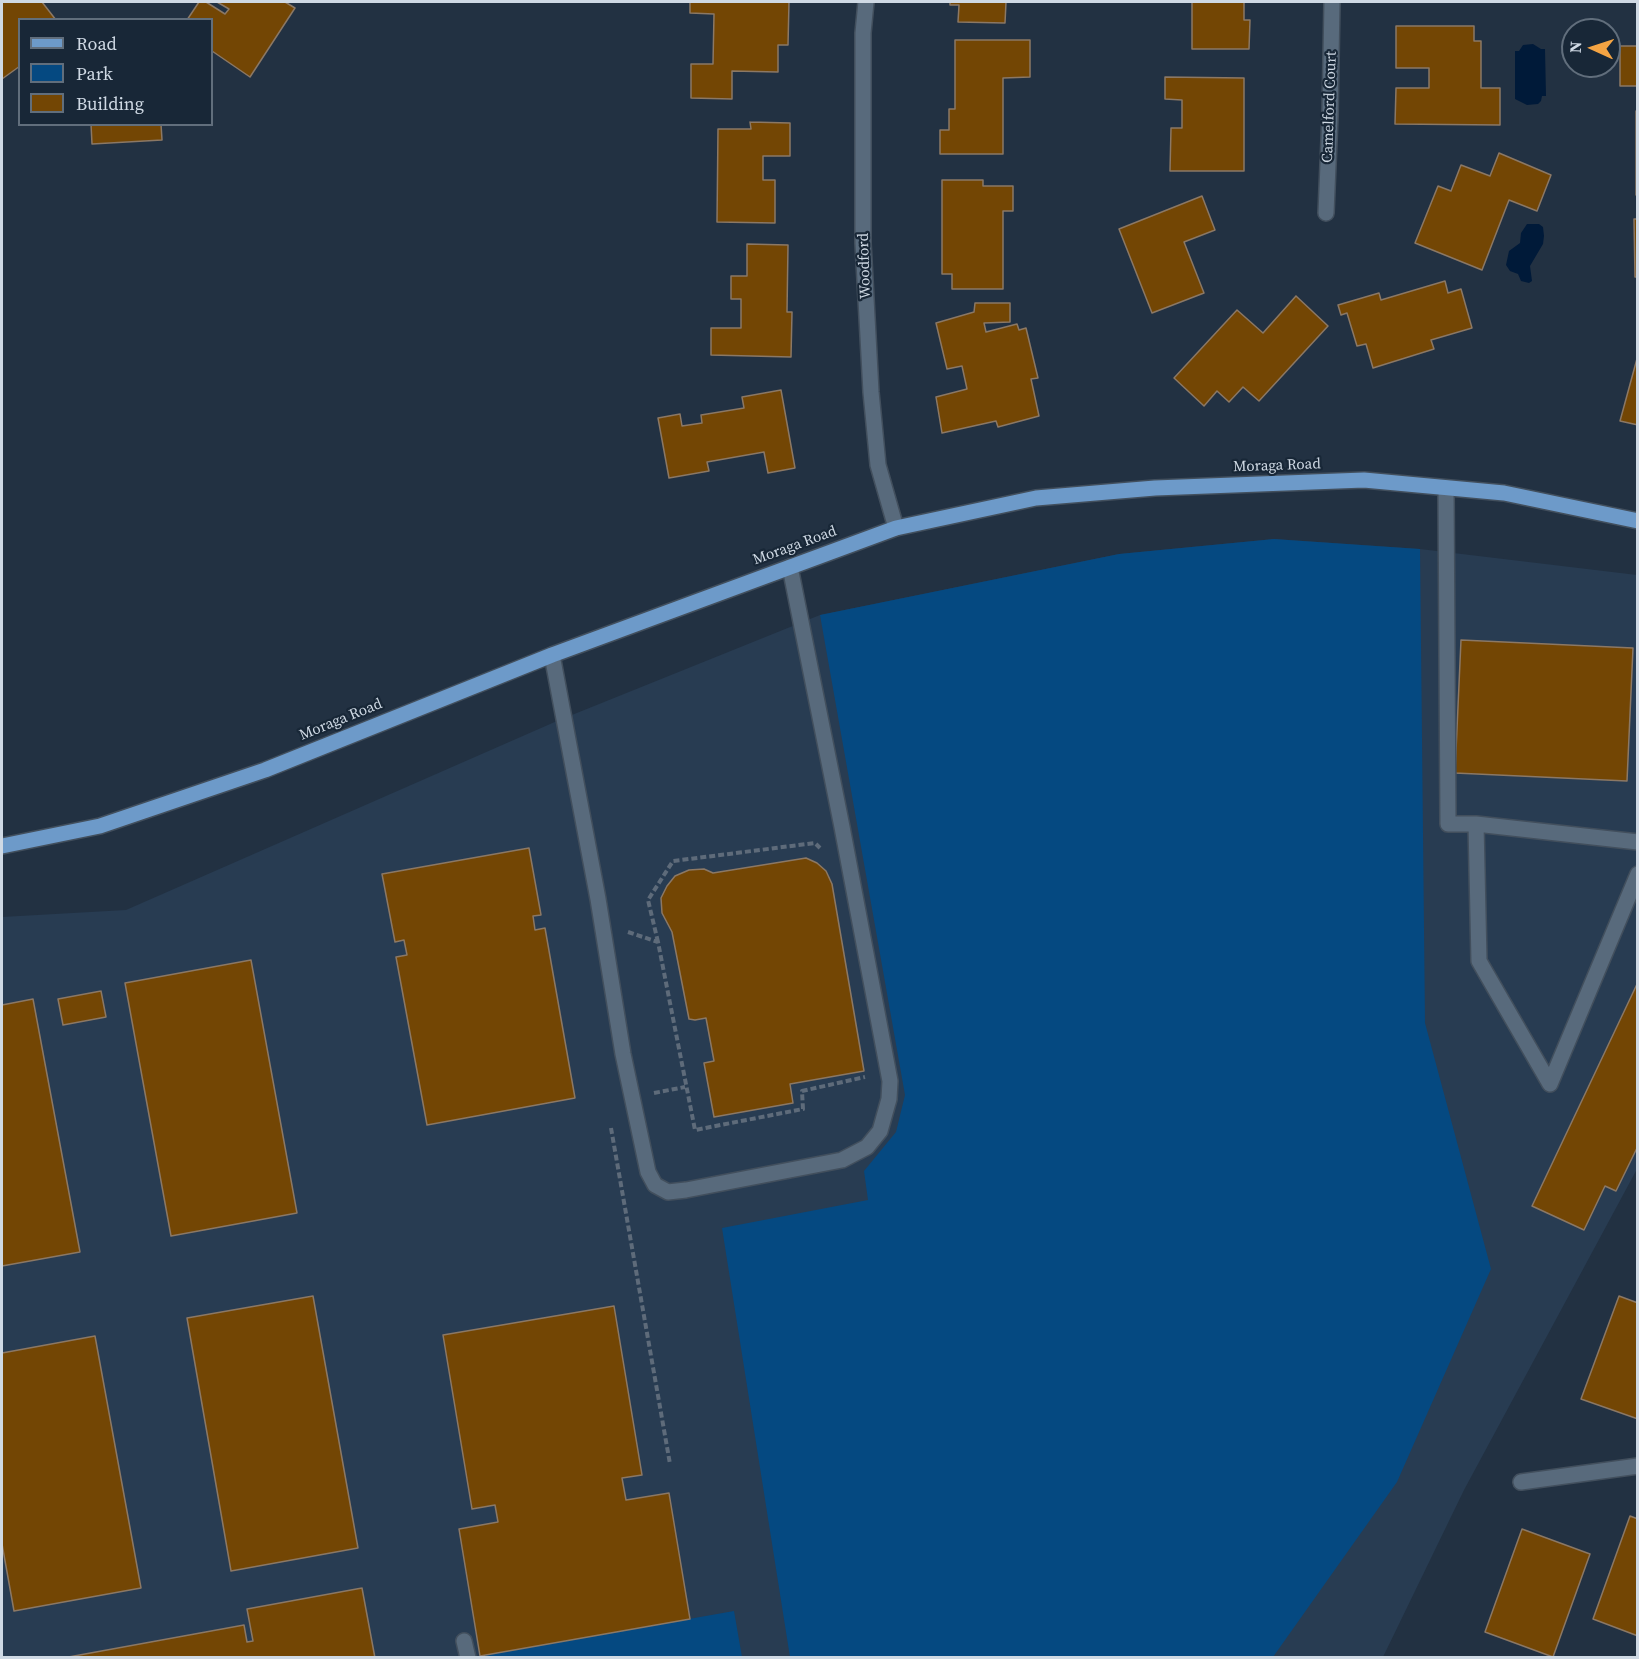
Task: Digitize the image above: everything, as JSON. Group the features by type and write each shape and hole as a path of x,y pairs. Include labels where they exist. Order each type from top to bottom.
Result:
{"main road":[{"name":"Moraga Road","path":"2,846 100,826 265,770 552,655 896,528 1036,498 1155,488 1364,480 1504,493 1638,521"}],"street":[{"name":"Woodford","path":"866,2 863,33 864,243 871,392 879,465 896,528"},
{"name":"Camelford Court","path":"1326,213 1332,2"},
{"path":"1446,488 1448,824 1476,824 1638,842"},
{"path":"552,655 623,1054 648,1172 655,1185 668,1192 686,1190 842,1160 867,1147 880,1131 885,1117 890,1081 790,567"},
{"path":"1476,824 1479,961 1550,1084 1638,874"},
{"path":"1521,1482 1638,1466"},
{"path":"464,1641 468,1658"}],"path":[{"path":"822,850 815,843 673,861 648,900 695,1130 803,1109 802,1091 868,1077"},
{"path":"601,923 658,942"}],"shaded area":[{"path":"1533,44 1545,49 1546,96 1542,96 1538,104 1527,105 1515,99 1515,51 1519,51 1523,45"},
{"path":"1527,224 1539,224 1543,227 1544,236 1543,244 1530,266 1532,281 1529,283 1521,281 1518,274 1510,271 1506,265 1509,251 1520,243 1521,233"},
{"path":"1274,539 1420,549 1637,575 1637,1169 1464,1490 1383,1657 2,1658 2,917 126,910 557,721 820,615 1119,554"}],"green space":[{"path":"1274,539 1420,549 1425,1023 1491,1269 1397,1482 1273,1657 790,1657 722,1228 868,1200 864,1171 896,1132 905,1095 820,615 1119,554"},
{"path":"734,1611 742,1657 481,1658 480,1656"}],"building":[{"path":"2,2 42,2 54,18 18,18 18,67 2,79"},
{"path":"199,2 206,2 225,14 229,9 217,2 285,2 295,8 250,77 213,52 213,18 188,18"},
{"path":"690,2 789,2 788,45 778,45 778,72 732,71 732,99 691,98 691,64 713,64 714,14 690,13"},
{"path":"950,2 1006,2 1005,23 958,22 959,5 950,5"},
{"path":"1192,2 1244,2 1244,20 1250,20 1249,49 1192,49"},
{"path":"1396,26 1474,26 1474,41 1481,41 1481,88 1500,88 1500,125 1395,124 1396,88 1429,88 1429,68 1396,68"},
{"path":"955,40 1030,40 1030,77 1003,78 1003,154 940,154 940,130 949,130 949,109 955,109"},
{"path":"1621,46 1638,46 1638,86 1620,86"},
{"path":"1165,77 1244,78 1244,171 1170,171 1171,128 1182,128 1182,100 1165,99"},
{"path":"1636,111 1638,111 1638,195 1636,195"},
{"path":"750,122 790,123 790,156 763,156 763,180 775,180 775,223 717,222 718,129 751,129"},
{"path":"91,126 161,126 162,140 92,144"},
{"path":"1499,153 1551,175 1537,211 1509,200 1482,270 1415,243 1438,186 1451,191 1461,165 1490,176"},
{"path":"942,180 983,180 983,186 1013,186 1013,211 1003,211 1003,289 952,289 952,274 942,274"},
{"path":"1202,196 1215,230 1184,242 1204,293 1152,313 1119,229"},
{"path":"1634,219 1638,219 1638,277 1635,277"},
{"path":"747,244 788,245 787,312 792,312 791,357 711,355 711,328 741,328 741,299 731,299 731,276 747,276"},
{"path":"1445,281 1448,293 1461,289 1472,328 1431,340 1434,349 1373,368 1366,344 1357,346 1347,313 1341,315 1338,305 1379,293 1381,300"},
{"path":"1296,296 1328,326 1259,401 1243,387 1229,402 1217,391 1204,406 1174,378 1237,310 1263,333"},
{"path":"975,303 1010,303 1010,322 984,323 986,332 1017,324 1019,330 1026,328 1038,378 1031,379 1039,416 998,427 996,421 942,433 936,397 967,389 962,366 947,369 936,323 974,312"},
{"path":"1638,355 1638,425 1620,421"},
{"path":"781,390 795,468 768,473 764,452 707,462 709,471 669,478 658,418 680,414 682,426 702,423 701,415 744,408 742,397"},
{"path":"1461,640 1633,648 1627,781 1455,773"},
{"path":"529,848 541,915 533,916 535,930 545,928 575,1098 427,1125 396,957 407,955 404,940 395,942 382,874"},
{"path":"806,858 817,863 826,871 832,884 864,1071 790,1084 793,1103 714,1117 704,1063 714,1061 706,1018 689,1019 672,932 662,913 661,898 675,876 689,870 704,869 713,873"},
{"path":"251,960 297,1213 171,1236 125,983"},
{"path":"1638,982 1638,1146 1616,1191 1605,1186 1584,1230 1532,1206"},
{"path":"101,991 106,1017 63,1025 58,999"},
{"path":"33,999 80,1252 2,1266 2,1005"},
{"path":"313,1296 358,1548 231,1571 187,1318"},
{"path":"1619,1296 1638,1303 1638,1419 1581,1399"},
{"path":"614,1306 642,1475 622,1478 626,1500 669,1493 690,1619 480,1656 459,1529 498,1522 495,1505 472,1509 443,1335"},
{"path":"95,1336 141,1588 14,1611 2,1544 2,1353"},
{"path":"1630,1516 1638,1519 1638,1636 1593,1619"},
{"path":"1522,1529 1590,1554 1553,1657 1485,1632"},
{"path":"362,1588 375,1658 63,1658 244,1625 247,1642 253,1641 247,1609"}]}
